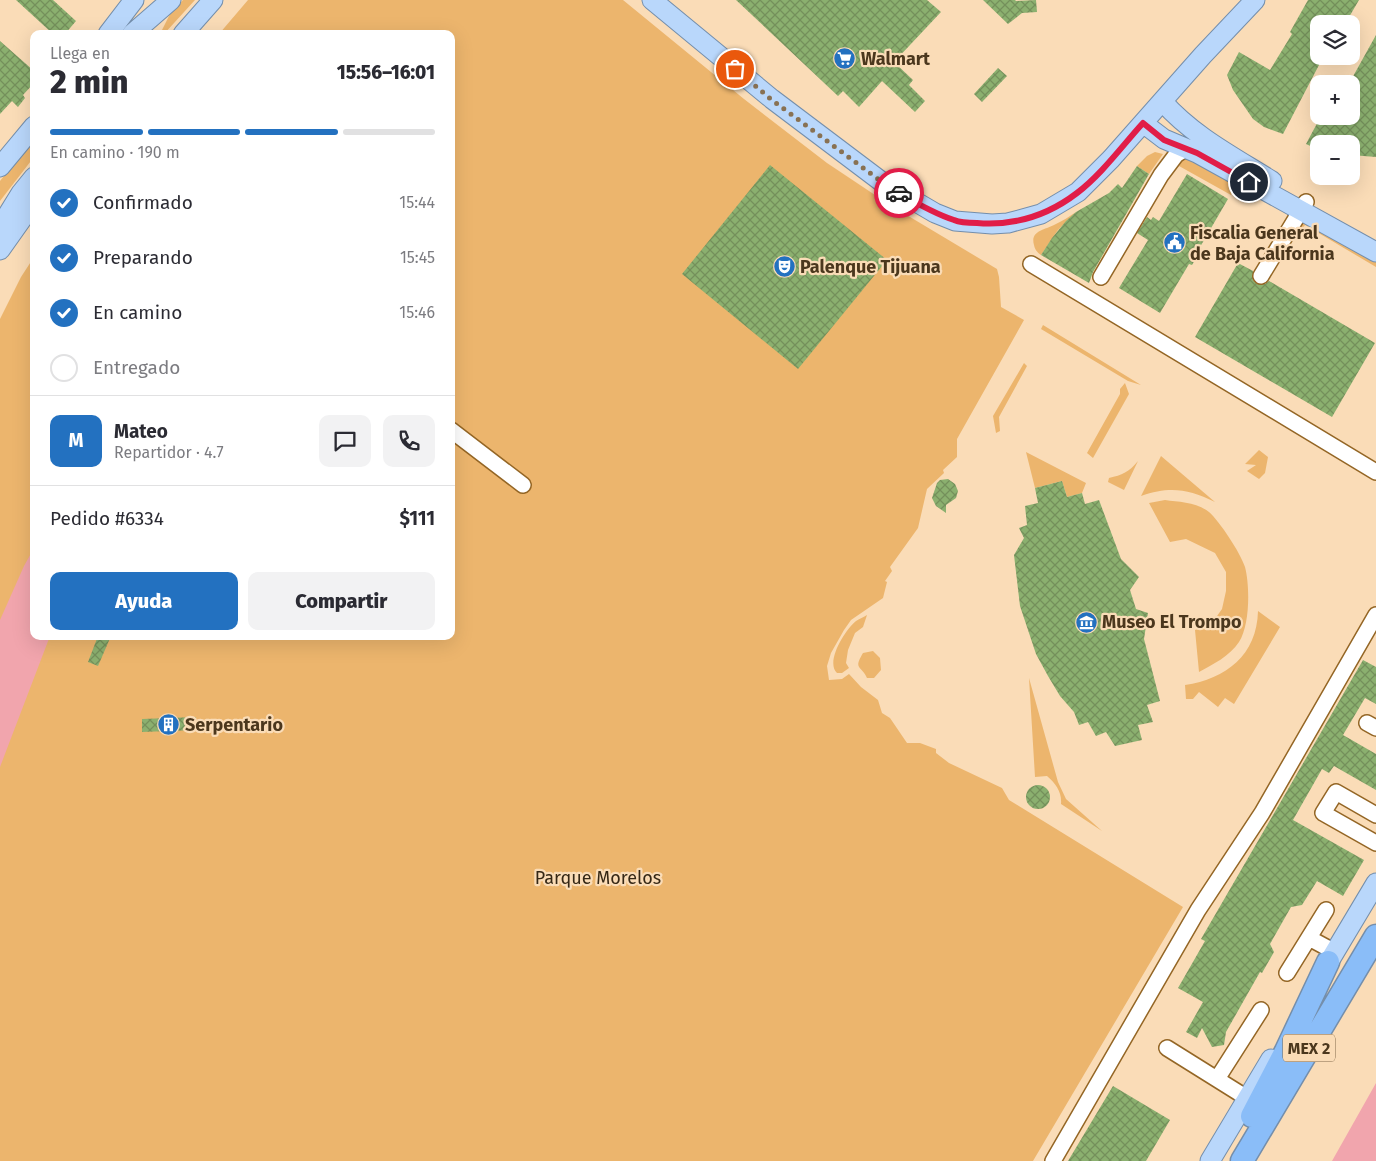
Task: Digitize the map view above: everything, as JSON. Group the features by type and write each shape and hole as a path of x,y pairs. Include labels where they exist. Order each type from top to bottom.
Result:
{"highway":[{"name":"MEX 2","path":"1242,1161 1376,936"},
{"path":"1228,1161 1282,1059 1332,957"}],"main road":[{"path":"111,30 134,0"},
{"path":"137,30 171,0"},
{"path":"151,30 171,0"},
{"path":"187,30 213,0"},
{"path":"652,0 772,100 882,182 928,209 955,221 992,224 1008,224 1041,214 1078,192 1111,159 1203,55 1255,0"},
{"path":"1163,102 1182,122 1210,142 1376,252"},
{"path":"1143,123 1164,140 1187,148 1376,244"},
{"path":"0,167 30,131"},
{"path":"0,228 30,182"},
{"path":"0,250 30,208"},
{"path":"1210,1161 1376,883"}],"lane":[{"path":"1101,277 1161,175 1176,155 1187,148"},
{"path":"1261,276 1304,206"},
{"path":"1031,264 1376,472"},
{"path":"455,433 523,486"},
{"path":"1053,1161 1198,910 1262,814 1376,615"},
{"path":"1376,815 1336,792 1323,813 1376,844"},
{"path":"1287,973 1326,910"},
{"path":"1309,938 1332,957"},
{"path":"1217,1079 1261,1010"},
{"path":"1167,1048 1247,1098"}],"green space":[{"path":"183,0 195,0 168,30 162,30 171,12"},
{"name":"Parque Morelos","path":"248,0 623,0 744,99 827,163 890,205 997,269 1001,307 1024,320 957,439 957,457 927,489 918,528 890,567 892,571 885,581 887,582 883,598 851,620 831,653 827,666 829,680 842,679 849,674 861,687 878,700 882,713 890,718 907,743 920,743 936,749 936,753 949,763 1002,788 1009,800 1183,907 1033,1161 0,1161 0,319 30,263 30,640 455,640 455,30 222,30"},
{"path":"30,143 30,162 0,201 0,181"},
{"path":"1155,152 1163,154 1149,174 1137,166 1147,156"},
{"path":"1187,156 1238,183 1231,195 1179,166"},
{"path":"1076,212 1058,230 1041,255 1038,253 1033,240 1036,234"},
{"path":"1305,222 1376,262 1376,267 1305,225 1299,234 1297,231 1299,226"},
{"path":"1043,325 1141,385 1128,381 1041,329"},
{"path":"1024,363 1027,366 999,417 1000,431 996,433 993,416"},
{"path":"1125,383 1129,394 1093,458 1087,453 1120,394 1120,389"},
{"path":"1259,450 1268,457 1265,473 1259,479 1247,471 1256,465 1245,464"},
{"path":"1026,452 1086,483 1082,493 1067,497 1062,481 1035,488"},
{"path":"1161,456 1215,502 1196,494 1179,490 1161,491 1141,496"},
{"path":"1138,461 1124,490 1108,482 1109,478 1125,473"},
{"path":"1165,500 1193,504 1209,512 1219,523 1234,546 1247,575 1248,605 1243,635 1231,652 1199,672 1195,630 1212,623 1222,609 1226,591 1226,572 1215,553 1186,539 1170,542 1149,503"},
{"path":"1258,611 1280,627 1234,704 1225,698 1218,707 1199,692 1193,699 1186,699 1185,685 1200,682 1226,671 1245,652 1252,640"},
{"path":"867,615 863,627 855,633 848,650 846,663 849,668 842,673 837,673 833,662 838,646 852,625"},
{"path":"873,651 880,658 881,670 874,678 867,678 858,665 863,653"},
{"path":"1029,678 1058,782 1066,799 1102,831 1061,804 1058,789 1047,776 1035,777"}],"shaded area":[{"path":"30,555 30,640 48,640 0,767 0,620"},
{"path":"1376,1083 1376,1161 1332,1161"}],"building":[{"path":"16,0 53,0 76,21 68,30 49,30"},
{"name":"Walmart","path":"736,0 927,0 941,12 894,62 913,80 909,85 925,101 915,112 882,81 859,107 843,91 838,96"},
{"path":"983,0 1036,0 1037,12 1022,13 1008,24"},
{"path":"1308,0 1359,0 1350,15 1310,15 1310,65 1319,65 1314,75 1310,75 1310,82 1283,134 1264,127 1253,119 1233,90 1227,75 1239,52 1270,70 1292,34 1290,32"},
{"path":"1376,35 1376,157 1360,156 1360,135 1311,135 1316,125 1360,125 1360,75 1354,75"},
{"path":"0,41 30,67 30,87 23,95 25,98 18,107 12,101 0,114"},
{"path":"998,68 1007,76 982,102 974,94"},
{"path":"1310,137 1310,146 1306,144"},
{"name":"Palenque Tijuana","path":"770,165 887,260 798,369 682,274"},
{"path":"1137,166 1149,174 1093,272 1089,283 1041,255 1066,221 1076,212 1109,193 1118,184 1122,188"},
{"name":"Fiscalia General de Baja California","path":"1187,174 1228,199 1200,247 1202,249 1192,265 1189,264 1160,313 1119,288 1148,240 1137,233 1147,217 1151,220 1153,217 1159,221"},
{"path":"1238,263 1253,271 1253,280 1257,284 1265,284 1269,281 1375,343 1332,417 1195,337"},
{"path":"948,479 955,484 958,491 956,498 946,505 946,513 936,506 932,498 937,483 940,480"},
{"name":"Museo El Trompo","path":"1062,481 1067,497 1082,493 1085,504 1099,500 1121,559 1139,577 1130,590 1136,609 1148,613 1144,639 1160,701 1147,705 1153,722 1138,725 1142,740 1115,746 1106,732 1096,736 1088,722 1079,725 1074,712 1060,696 1036,654 1020,606 1014,555 1024,538 1019,528 1027,525 1025,506 1038,503 1035,488"},
{"path":"96,640 109,640 98,666 88,662"},
{"path":"1363,660 1376,667 1376,704 1365,698 1343,735 1376,754 1376,790 1334,766 1329,773 1322,769 1293,820 1364,860 1343,896 1317,881 1302,905 1291,907 1270,944 1274,952 1262,973 1260,972 1226,1032 1224,1045 1212,1047 1202,1028 1197,1038 1186,1032 1203,1002 1178,988 1205,941 1201,939"},
{"name":"Serpentario","path":"196,717 196,730 142,732 142,719"},
{"path":"1038,785 1043,786 1049,792 1049,802 1043,808 1038,809 1033,808 1027,802 1026,797 1027,792 1033,786"},
{"path":"1113,1086 1170,1120 1146,1161 1068,1161"}],"way so far":[{"path":"735,69 772,100 899,193"}],"place":[{"name":"Walmart","path":"845,59"},
{"name":"Fiscalia General de Baja California","path":"1174,243"},
{"name":"Palenque Tijuana","path":"784,267"},
{"name":"Museo El Trompo","path":"1086,622"},
{"name":"Serpentario","path":"169,725"}],"route":[{"path":"899,193 955,221 1008,224 1041,214 1078,192 1143,123 1164,140 1187,148 1249,182"}]}
